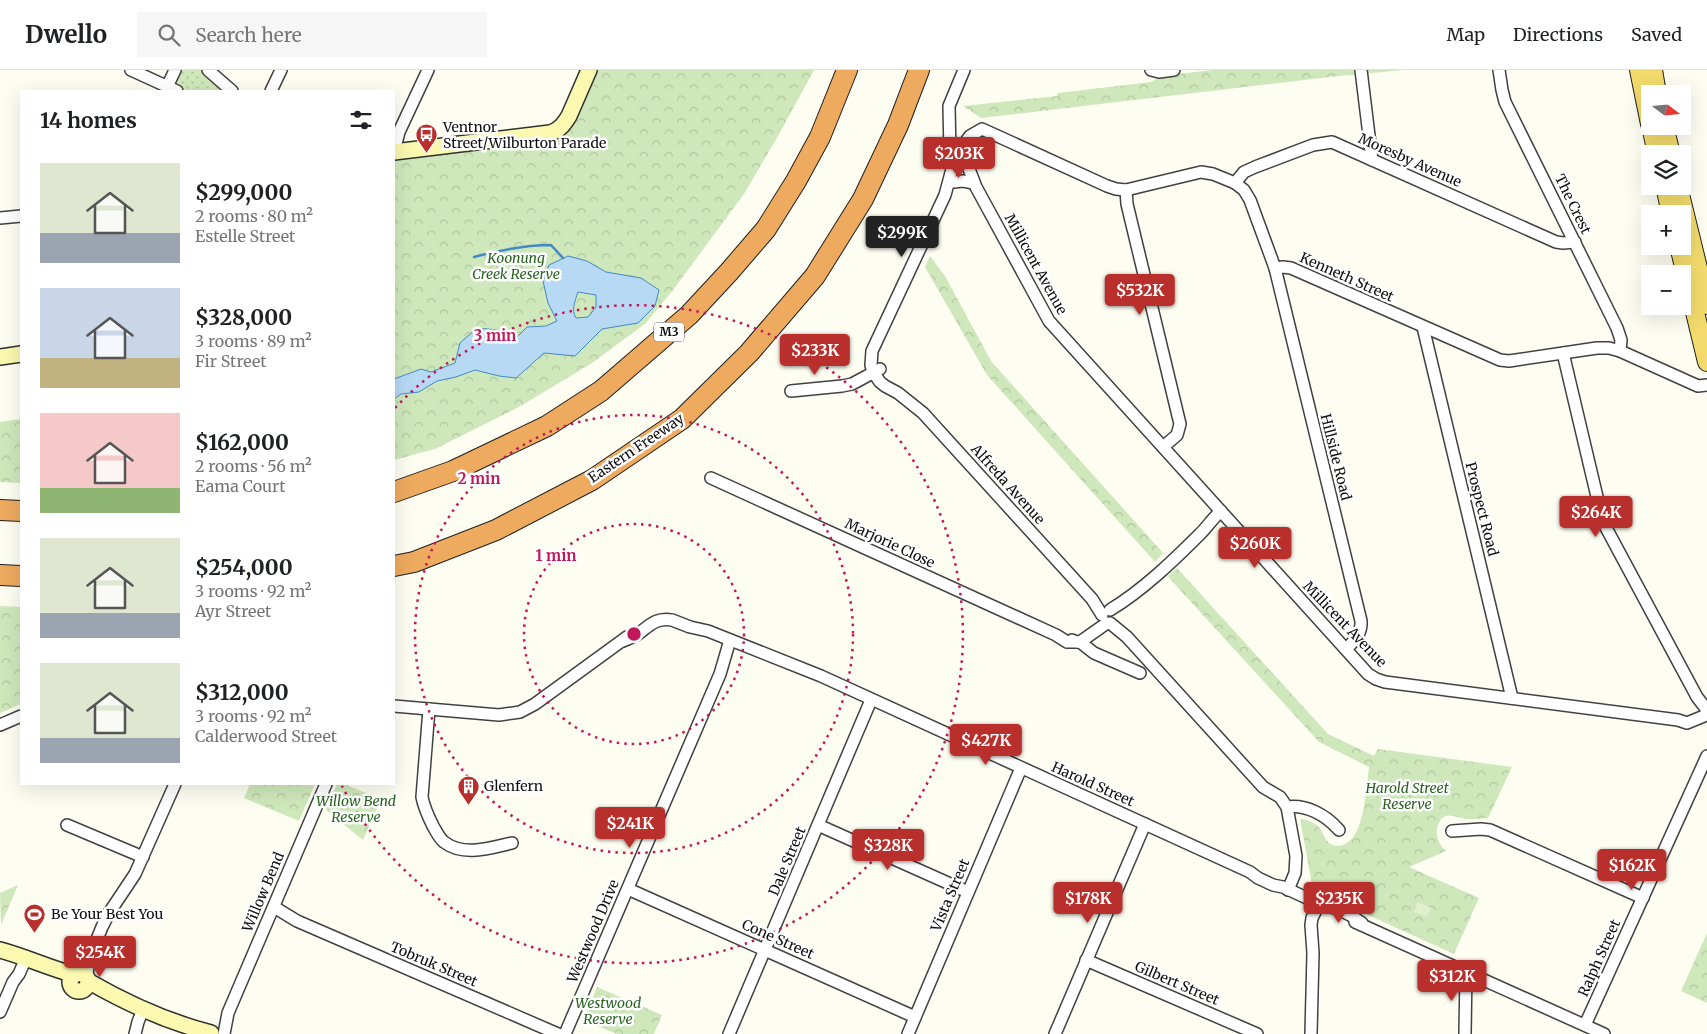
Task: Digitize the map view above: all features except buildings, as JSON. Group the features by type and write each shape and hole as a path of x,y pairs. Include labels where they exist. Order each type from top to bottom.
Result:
{"highway":[{"name":"M3","path":"395,492 453,471 547,426 601,391 689,315 766,229 796,181 820,137 847,70"},
{"name":"Eastern Freeway","path":"395,566 414,562 496,530 592,480 682,419 748,353 815,276 863,199 898,125 919,70"},
{"path":"0,510 20,510"},
{"path":"0,575 20,576"}],"main road":[{"path":"1639,70 1642,85"},
{"path":"1652,70 1655,85"},
{"path":"1680,195 1707,305"},
{"path":"1681,255 1707,362"}],"street":[{"path":"131,70 172,89 175,70"},
{"path":"208,70 231,90"},
{"path":"271,90 281,70"},
{"path":"395,148 399,132 428,70"},
{"path":"395,152 550,133 560,128 569,116 589,70"},
{"path":"959,160 948,112 964,70"},
{"path":"1151,70 1159,72 1174,70"},
{"path":"1360,70 1372,160"},
{"name":"The Crest","path":"1499,70 1505,102 1617,328 1621,340 1620,351"},
{"path":"953,96 955,139 959,160"},
{"path":"954,123 961,131 974,132 982,129 990,132 997,137 1112,188 1126,190 1202,172 1213,174 1235,183 1244,190 1250,200 1275,268"},
{"path":"791,392 852,384 877,371 882,331 945,195 959,160 974,132"},
{"path":"945,195 954,182 959,160 970,144 976,138 984,135 997,137"},
{"name":"Moresby Avenue","path":"1235,183 1241,174 1247,170 1320,142 1336,143 1556,242 1563,244 1575,242"},
{"name":"Millicent Avenue","path":"959,160 975,185 1049,321 1368,674 1380,681 1678,720 1706,714"},
{"path":"954,182 963,181 975,185"},
{"path":"1126,190 1127,204 1180,424 1177,435 1163,447"},
{"path":"0,212 0,218 20,216"},
{"name":"Kenneth Street","path":"1275,268 1291,268 1500,360 1509,361 1604,348 1620,351 1698,386 1707,385"},
{"name":"Hillside Road","path":"1275,268 1361,621 1359,634 1346,649"},
{"name":"Prospect Road","path":"1422,327 1512,698"},
{"path":"1562,353 1604,522 1706,714"},
{"path":"0,357 20,354"},
{"name":"Alfreda Avenue","path":"877,371 898,393 923,412 1262,786 1280,797 1287,807"},
{"name":"Marjorie Close","path":"711,478 1056,635 1082,640 1094,652 1140,674"},
{"path":"1082,640 1223,513"},
{"path":"396,707 499,715 520,712 535,704 623,641 662,619 672,620 690,628 708,631 734,641"},
{"name":"Westwood Drive","path":"565,1034 734,641"},
{"name":"Harold Street","path":"734,641 807,670 1250,872 1275,880 1288,890 1319,904 1334,914 1362,923 1604,1034"},
{"name":"Dale Street","path":"729,1034 872,700"},
{"path":"429,709 422,797 424,809 440,837 450,845 470,851 512,843"},
{"path":"0,725 20,716"},
{"name":"Ralph Street","path":"1585,1025 1705,765 1707,756"},
{"name":"Vista Street","path":"908,1034 1021,768"},
{"path":"80,980 110,913 144,857 175,785"},
{"name":"Willow Bend","path":"209,1032 228,1013 326,785"},
{"path":"1288,890 1295,873 1296,856 1287,807 1296,806 1304,808 1330,821 1338,830"},
{"path":"1055,1034 1145,824"},
{"path":"67,825 144,857"},
{"path":"818,825 968,892"},
{"path":"1452,831 1481,828 1490,830 1643,898"},
{"name":"Cone Street","path":"628,889 915,1017"},
{"path":"1311,1034 1313,969 1311,922 1319,904"},
{"name":"Tobruk Street","path":"272,910 558,1034"},
{"path":"0,950 23,957 80,980 146,1010 209,1032"},
{"path":"0,1012 23,957"},
{"name":"Gilbert Street","path":"1086,960 1257,1034"},
{"path":"1465,1034 1466,971"},
{"path":"136,1033 138,1022 146,1010"}],"green space":[{"path":"181,70 202,70 224,90 188,90 180,86 178,79"},
{"name":"Koonung Creek Reserve","path":"596,70 814,70 744,194 673,290 646,323 592,363 519,407 435,449 395,460 395,158 548,140"},
{"path":"1213,70 1404,70 981,118 963,106 1057,96 1058,93 1151,82 1161,76"},
{"path":"930,256 945,276 991,361 1163,553 1155,562 987,375 925,267"},
{"path":"20,419 20,483 0,482 0,422"},
{"name":"Harold Street Reserve","path":"1177,568 1328,734 1374,756 1378,749 1512,767 1488,818 1471,819 1445,816 1439,823 1437,836 1446,851 1409,867 1479,898 1454,954 1313,890 1300,819 1316,824 1327,841 1333,845 1341,846 1350,840 1356,833 1360,823 1369,767 1319,742 1171,580 1168,576"},
{"path":"0,606 20,607 20,704 0,713"},
{"name":"Willow Bend Reserve","path":"250,785 315,785 299,821 244,798"},
{"name":"Willow Bend Reserve","path":"337,785 346,785 381,799 363,840 326,810"},
{"path":"18,885 1,925 0,893"},
{"path":"1418,902 1431,908 1427,917 1414,912"},
{"path":"1707,933 1707,1003 1681,991"},
{"name":"Westwood Reserve","path":"597,987 662,1015 654,1034 617,1034 583,1020"}],"water":[{"path":"568,256 587,261 606,272 641,278 659,290 655,306 638,323 602,329 575,356 544,353 516,378 475,370 437,381 419,392 401,394 395,398 395,379 421,369 431,372 455,363 460,343 477,328 498,330 515,339 527,327 546,326 557,321 548,303 543,281 549,265","holes":["578,292 596,295 596,307 588,317 576,318 574,309"]}],"waterway":[{"path":"474,257 512,248 551,245 563,258"}],"place":[{"name":"Ventnor Street/Wilburton Parade","path":"427,154"},
{"name":"Glenfern","path":"468,805"},
{"name":"Be Your Best You","path":"35,933"}]}
